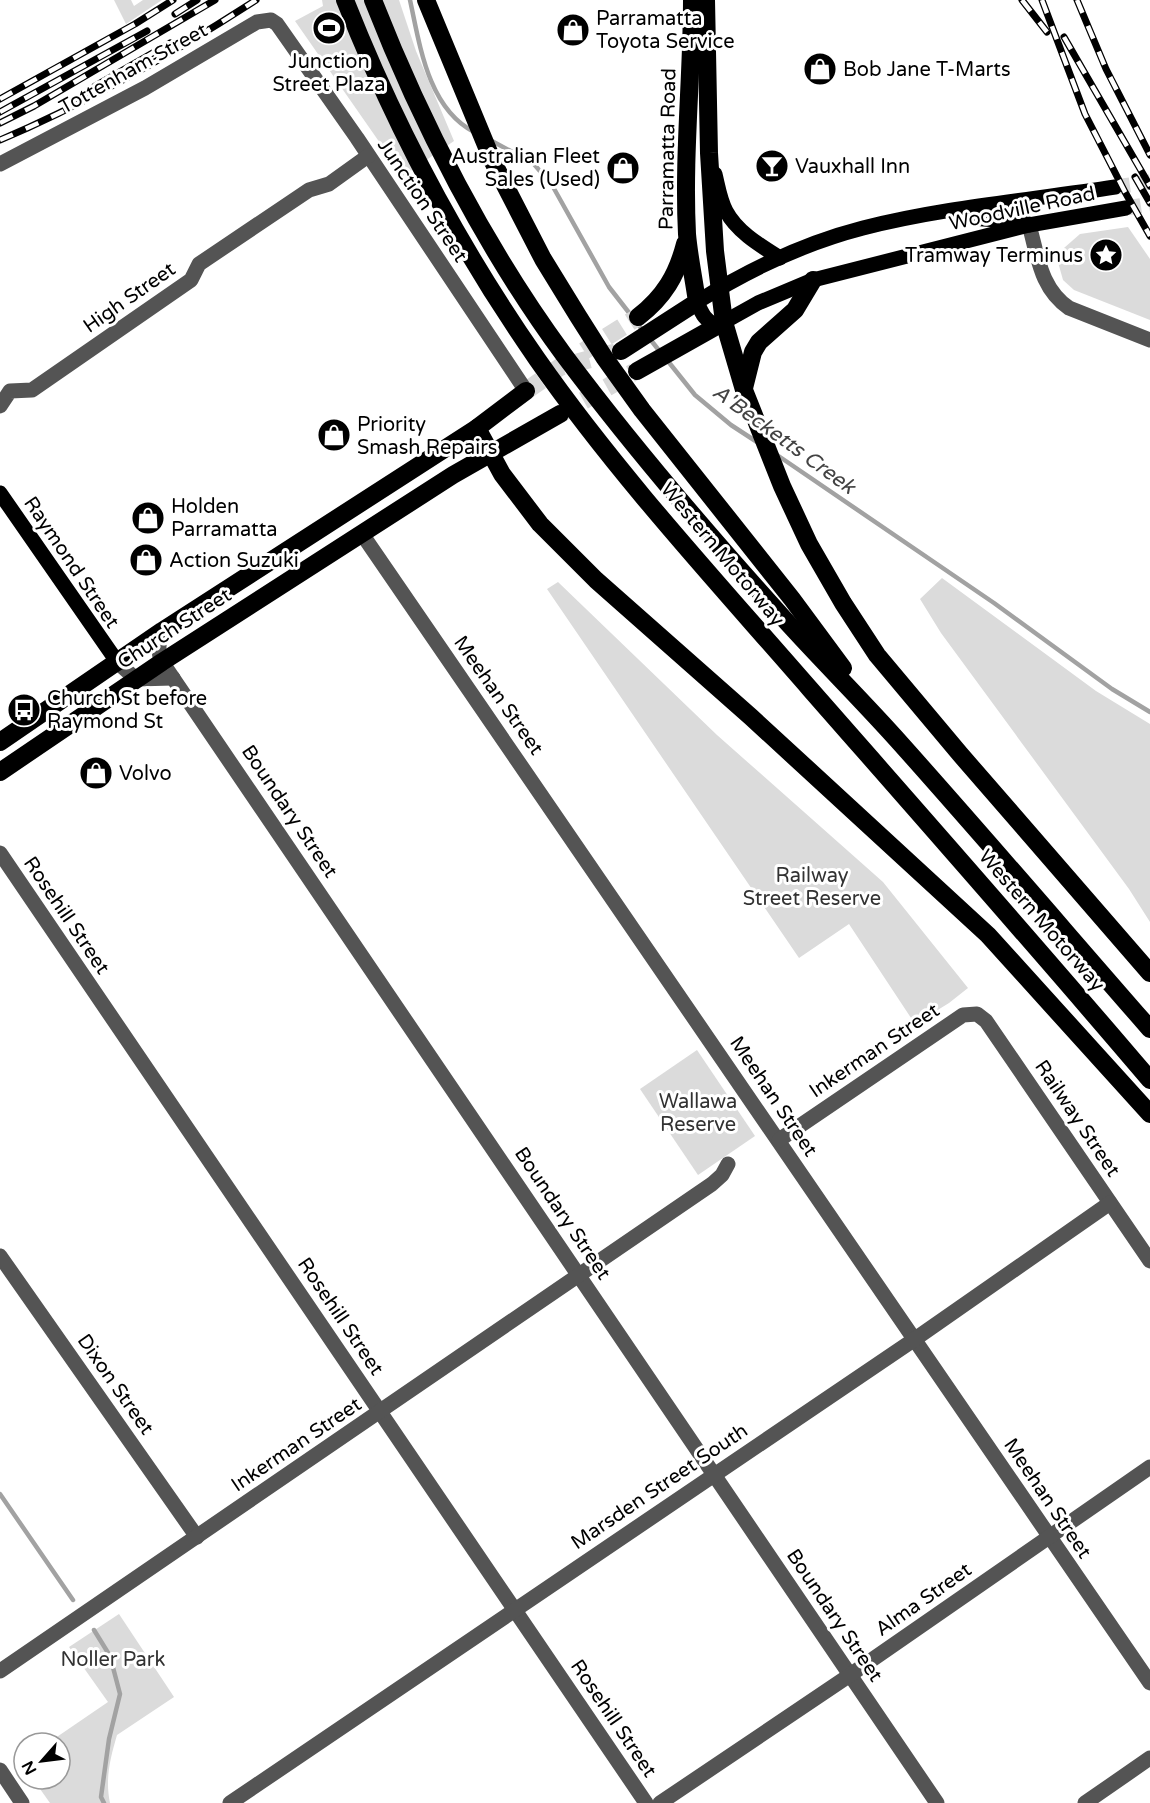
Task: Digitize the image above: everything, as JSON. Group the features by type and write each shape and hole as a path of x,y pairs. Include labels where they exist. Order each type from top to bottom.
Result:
{"highway":[{"name":"Western Motorway","path":"345,0 386,99 443,210 538,361 647,499 756,628 1150,1080"},
{"name":"Western Motorway","path":"373,0 420,110 497,252 526,300 564,354 666,481 777,611 900,743 1150,1029"},
{"name":"Western Motorway","path":"426,0 493,162 543,259 604,357 684,464 792,599 900,743"},
{"name":"Parramatta Road","path":"692,0 692,62 686,151 687,236 697,302"},
{"name":"Parramatta Road","path":"706,0 709,153 721,324"},
{"path":"638,317 656,303 680,265 687,236"},
{"path":"744,390 756,347 795,310 813,280"},
{"path":"621,351 697,302"},
{"path":"637,371 721,324 782,486 809,544 877,656 1150,973"},
{"name":"Church Street","path":"0,742 162,631 477,428 526,391"},
{"name":"Church Street","path":"0,772 162,662 490,452 560,414"},
{"path":"477,428 521,501 540,524 596,580 751,717 988,935 1150,1114"}],"main road":[{"path":"709,153 726,210 744,233 780,258"},
{"name":"Woodville Road","path":"720,288 741,275 780,258 836,236 864,228 930,215 1115,187"},
{"name":"Woodville Road","path":"721,324 758,303 813,280 1029,225 1126,208"},
{"path":"930,215 997,220 1019,217 1029,225"},
{"path":"697,302 720,288"},
{"name":"Parramatta Road","path":"697,302 702,314 709,322 721,324"},
{"name":"Raymond Street","path":"0,493 118,663"}],"street":[{"name":"Tottenham Street","path":"0,164 145,88 256,22 264,19 272,20 282,33"},
{"name":"Junction Street","path":"282,33 526,391"},
{"name":"High Street","path":"0,406 10,392 32,390 191,280 199,264 309,190 329,184 368,156"},
{"path":"1029,225 1045,284 1059,302 1150,340"},
{"name":"Meehan Street","path":"362,534 1150,1683"},
{"path":"162,631 159,655 162,662"},
{"name":"Boundary Street","path":"162,662 937,1803"},
{"name":"Raymond Street","path":"118,663 136,679"},
{"path":"136,679 173,678"},
{"name":"Rosehill Street","path":"0,853 646,1803"},
{"name":"Railway Street","path":"963,1015 977,1014 986,1021 1150,1261"},
{"name":"Inkerman Street","path":"779,1140 963,1015"},
{"name":"Inkerman Street","path":"0,1671 712,1184 729,1164"},
{"name":"Marsden Street South","path":"230,1803 915,1339 1110,1203"},
{"name":"Dixon Street","path":"0,1256 197,1537"},
{"name":"Alma Street","path":"660,1803 850,1675 1150,1467"},
{"path":"1084,1803 1150,1758"},
{"path":"0,1770 22,1803"}],"green space":[{"path":"114,0 131,0 134,6 143,0 162,0 126,24"},
{"name":"Junction Street Plaza","path":"322,0 399,0 416,51 454,141 403,176 295,21 323,6"},
{"path":"1128,227 1150,259 1150,320 1074,290 1063,280 1056,255 1080,234"},
{"path":"942,578 1096,691 1150,724 1150,922 1129,889 941,633 920,599"},
{"name":"Railway Street Reserve","path":"558,582 717,735 883,882 968,988 915,1024 849,924 799,958 547,589"},
{"name":"Wallawa Reserve","path":"697,1050 755,1136 698,1175 640,1089"},
{"name":"Noller Park","path":"119,1614 174,1697 117,1735 109,1769 110,1803 50,1803 42,1791 72,1791 72,1731 66,1731 108,1702 69,1647"}],"waterway":[{"name":"A'Becketts Creek","path":"410,0 428,74 436,92 458,121 474,132"},
{"name":"A'Becketts Creek","path":"490,140 533,163 552,185 609,287 644,332"},
{"name":"A'Becketts Creek","path":"650,339 661,353"},
{"name":"A'Becketts Creek","path":"667,360 695,395 731,425 757,442"},
{"name":"A'Becketts Creek","path":"777,455 994,603 1112,689 1150,712"},
{"path":"0,1494 73,1600"},
{"path":"94,1630 110,1656 120,1694 109,1739 101,1797 104,1803"}],"tunnel":[{"path":"1115,187 1150,182"},
{"path":"1126,208 1150,204"},
{"path":"584,351 638,317"},
{"path":"526,391 560,367 617,352"},
{"path":"560,414 634,372"}],"railway":[{"path":"0,99 135,24 173,0"},
{"path":"175,14 197,0"},
{"path":"0,123 34,106 215,0"},
{"path":"0,140 66,110 131,76 256,0"},
{"path":"1022,0 1047,32"},
{"path":"1042,0 1085,114 1150,236"},
{"path":"1077,0 1106,69 1150,155"},
{"path":"0,112 147,31"},
{"path":"1064,37 1150,186"},
{"path":"95,86 170,43"},
{"path":"1135,177 1150,203"}],"place":[{"name":"Junction Street Plaza","path":"329,28"},
{"name":"Parramatta Toyota Service","path":"573,30"},
{"name":"Bob Jane T-Marts","path":"820,69"},
{"name":"Vauxhall Inn","path":"772,166"},
{"name":"Australian Fleet Sales (Used)","path":"623,168"},
{"name":"Tramway Terminus","path":"1106,255"},
{"name":"Priority Smash Repairs","path":"334,435"},
{"name":"Holden Parramatta","path":"148,518"},
{"name":"Action Suzuki","path":"146,560"},
{"name":"Church St before Raymond St","path":"24,710"},
{"name":"Volvo","path":"96,773"}]}
